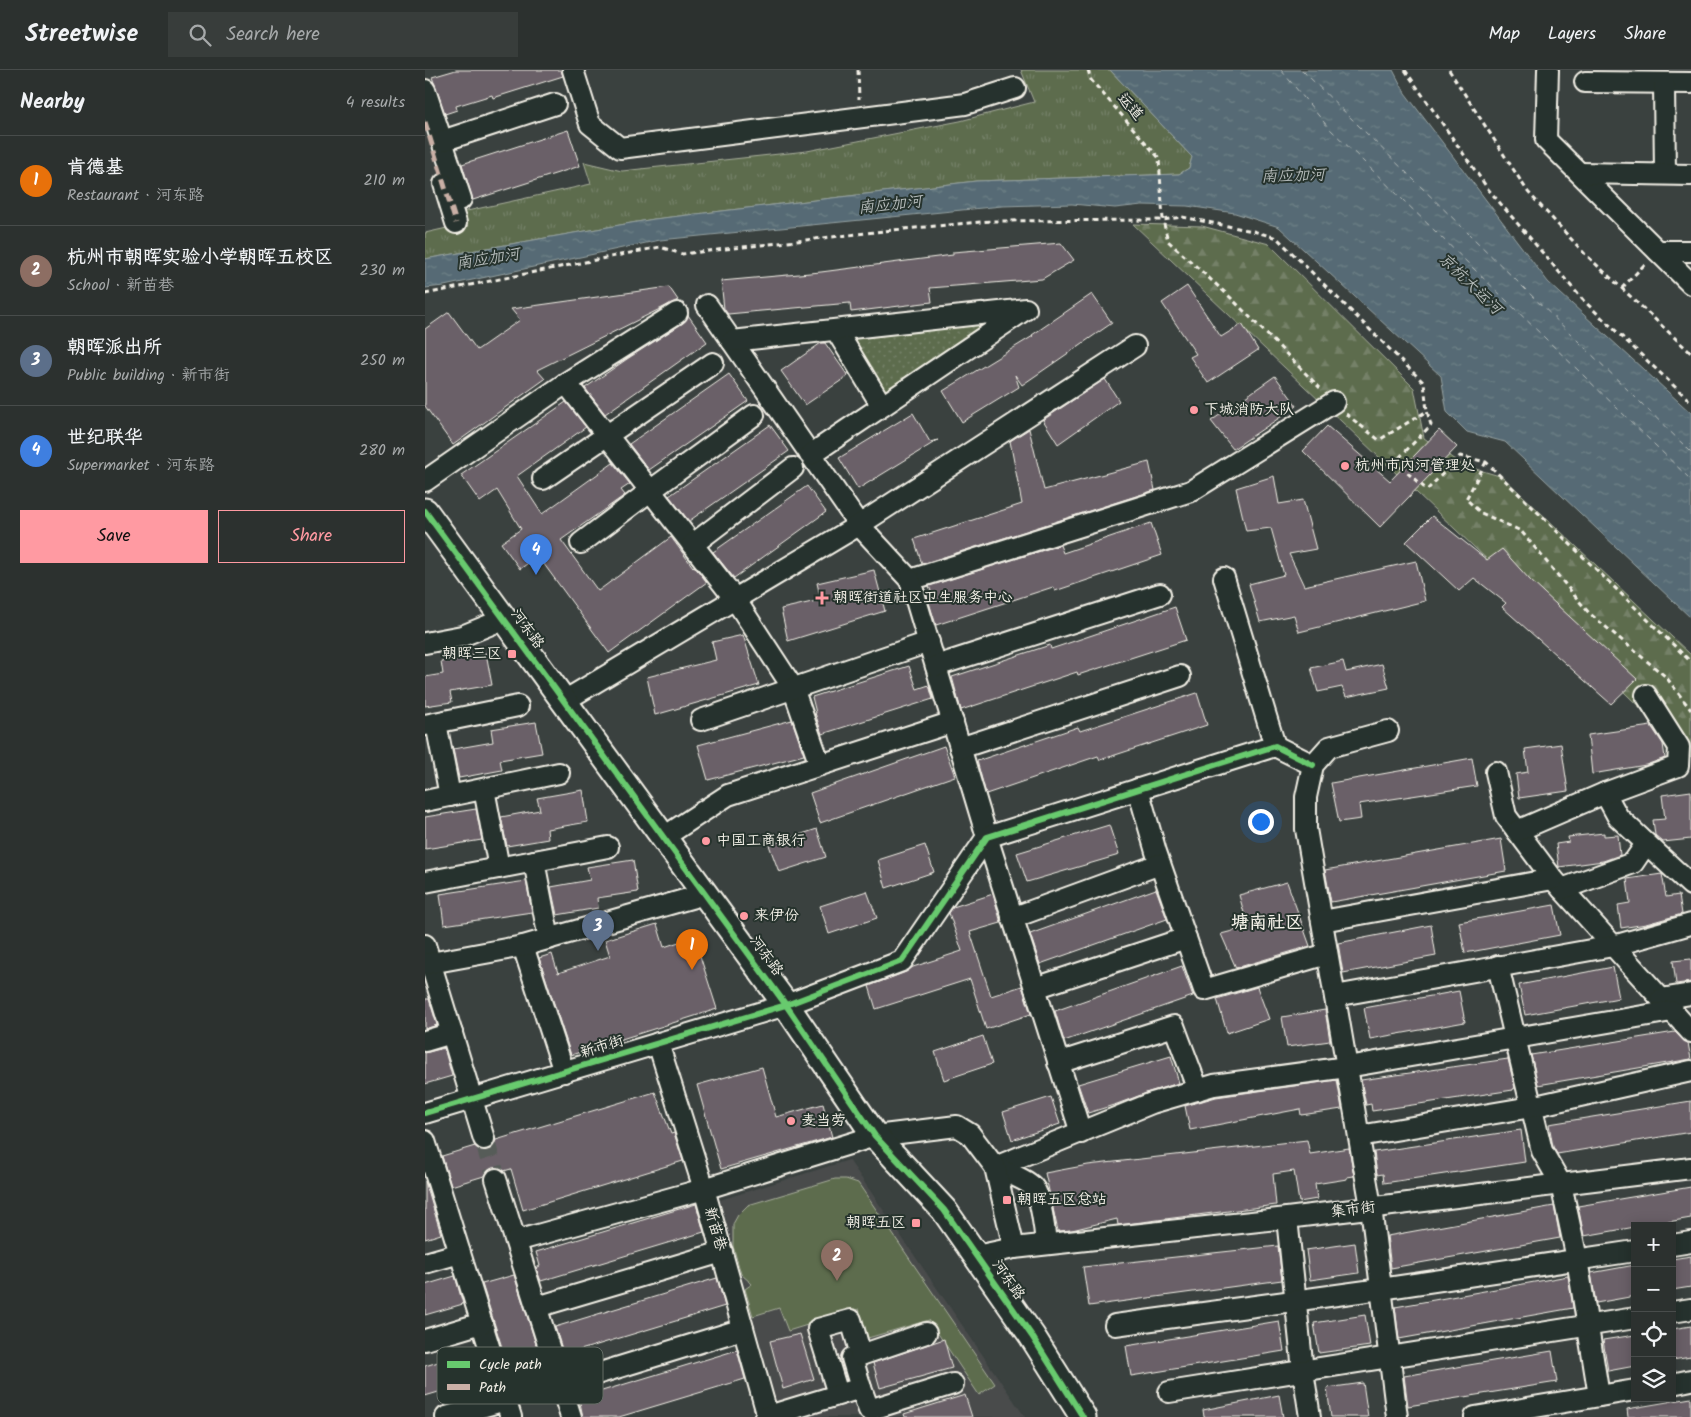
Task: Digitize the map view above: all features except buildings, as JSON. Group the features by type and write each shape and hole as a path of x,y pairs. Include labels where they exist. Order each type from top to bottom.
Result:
{"main road":[{"name":"河东路","path":"425,512 786,1004 875,1136 944,1210 1032,1336 1083,1417"}],"street":[{"path":"573,70 590,124 620,148 965,104 1015,88"},
{"path":"1548,70 1546,140 1691,284"},
{"path":"1585,82 1691,84"},
{"path":"1664,83 1665,174"},
{"path":"425,90 461,199"},
{"path":"442,141 555,104"},
{"path":"425,122 456,223"},
{"path":"1580,173 1691,175"},
{"path":"1658,251 1691,251"},
{"path":"707,305 859,525 911,580 1012,918 1081,1133"},
{"path":"732,342 1026,309 810,455"},
{"path":"425,481 566,383 677,312"},
{"path":"836,330 881,406"},
{"path":"564,701 859,525 1135,346"},
{"path":"543,478 713,364"},
{"path":"566,383 735,599 793,688 820,765"},
{"path":"911,580 1191,491 1334,402"},
{"path":"581,543 754,416"},
{"path":"692,545 793,468"},
{"path":"1224,578 1275,746"},
{"path":"936,666 1160,594"},
{"path":"425,643 462,636 504,618"},
{"path":"701,720 929,642"},
{"path":"961,748 1180,676"},
{"path":"1517,831 1605,793 1678,766 1679,747 1646,695"},
{"path":"450,796 430,724 518,706"},
{"path":"664,837 728,795 953,722"},
{"path":"1388,731 1329,747 1313,765 1306,797 1306,829 1371,1207 1397,1417"},
{"path":"987,836 1275,746 1313,765"},
{"path":"1496,772 1506,816 1517,831 1558,884 1691,1032"},
{"path":"425,801 559,773"},
{"path":"483,789 499,868"},
{"path":"1138,789 1160,864 1204,990 1327,954"},
{"path":"1605,793 1618,817 1690,883"},
{"name":"新市街","path":"425,1113 786,1004 902,961 987,836"},
{"path":"1322,920 1558,884 1633,863 1646,844"},
{"path":"425,882 608,847"},
{"path":"534,862 549,939"},
{"path":"1012,918 1160,864"},
{"path":"484,1139 427,957 523,946 705,894"},
{"path":"1335,996 1613,946 1691,924"},
{"path":"1035,988 1186,938"},
{"path":"523,946 564,1072"},
{"path":"1498,966 1542,1151 1561,1184 1577,1259 1599,1396"},
{"path":"995,1167 1152,1103 1214,1084 1347,1067 1515,1039 1667,1005 1691,994"},
{"path":"1058,1063 1174,1026 1198,1090"},
{"path":"425,1041 452,1033"},
{"name":"新苗巷","path":"658,1043 704,1190 767,1417"},
{"path":"1359,1136 1531,1107 1691,1071"},
{"path":"516,1241 704,1190 875,1136 957,1126 970,1134 995,1167 1014,1248"},
{"path":"425,1141 490,1347"},
{"path":"995,1167 1028,1183 1034,1188 1039,1201 1046,1244"},
{"name":"集市街","path":"976,1256 1046,1244 1287,1218 1691,1168"},
{"path":"496,1179 549,1347"},
{"path":"1287,1218 1303,1371 1310,1417"},
{"path":"1676,1244 1691,1242"},
{"path":"537,1307 722,1252"},
{"path":"1115,1325 1381,1289 1631,1252"},
{"path":"425,1263 460,1254"},
{"path":"1676,1311 1691,1309"},
{"path":"1169,1392 1631,1319"},
{"path":"838,1394 818,1330 851,1320 861,1355"},
{"path":"425,1340 482,1323"},
{"path":"603,1371 743,1329"},
{"path":"926,1333 852,1358 869,1410 953,1384"},
{"path":"1676,1383 1691,1380"},
{"path":"767,1417 861,1388"},
{"path":"1475,1417 1573,1409 1599,1396 1631,1391"},
{"path":"567,1404 571,1417"},
{"path":"446,1417 509,1408"}],"path":[{"path":"859,70 859,117"},
{"path":"1405,70 1488,189 1583,300 1691,402"},
{"path":"1449,70 1528,192 1584,252 1691,353"},
{"path":"425,294 660,247 682,254 991,221 1163,220 1181,217 1277,238 1424,383 1427,411 1431,425 1395,462 1427,490 1460,456 1486,462 1691,662"},
{"path":"1163,220 1168,241 1230,297 1347,416 1379,440 1427,411"},
{"path":"1622,288 1658,251"},
{"path":"1486,462 1465,499 1481,513 1521,531 1589,613 1666,677 1691,710"}],"shaded area":[{"path":"849,1160 1025,1417 781,1417 720,1200"}],"green space":[{"path":"1021,70 1110,70 1192,157 1189,168 1179,174 976,181 654,219 425,259 425,233 447,228 444,216 591,184 584,162 622,171 807,151 960,121 1034,102"},
{"path":"1133,224 1202,226 1269,244 1414,388 1424,438 1462,465 1503,477 1691,655 1691,757 1493,565"},
{"path":"997,318 886,393 848,338"},
{"path":"835,1179 846,1179 858,1183 995,1384 979,1395 929,1320 868,1338 859,1309 788,1331 779,1308 753,1316 745,1289 752,1284 741,1274 733,1246 733,1224 738,1215 748,1205"}],"water":[{"path":"1110,70 1393,70 1405,93 1548,282 1691,413 1691,618 1505,442 1467,432 1447,412 1441,376 1279,227 1235,213 1187,206 1142,205 1115,208 1072,204 1002,206 660,240 444,286 425,288 425,259 654,219 976,181 1179,174 1189,168 1192,157"}],"ferry route":[{"path":"1281,70 1328,127 1691,480"},
{"path":"1302,70 1691,452"}],"tunnel":[{"path":"484,1139 496,1179"}],"marked path":[{"path":"425,122 456,223"}],"cycle path":[{"path":"425,511 786,1005 875,1136 944,1210 1032,1336 1083,1417"},
{"path":"425,1113 786,1005 902,961 987,837 1275,746 1313,765"}],"place":[{"name":"下城消防大队","path":"1194,410"},
{"name":"杭州市内河管理处","path":"1345,466"},
{"name":"世纪联华","path":"536,575"},
{"name":"朝晖街道社区卫生服务中心","path":"822,598"},
{"name":"朝晖三区","path":"512,654"},
{"name":"中国工商银行","path":"706,841"},
{"name":"来伊份","path":"744,916"},
{"name":"朝晖派出所","path":"598,951"},
{"name":"肯德基","path":"692,970"},
{"name":"麦当劳","path":"791,1121"},
{"name":"朝晖五区总站","path":"1007,1200"},
{"name":"朝晖五区","path":"916,1223"},
{"name":"杭州市朝晖实验小学朝晖五校区","path":"837,1281"}],"district":[{"name":"塘南社区","path":"1267,923"}],"water label":[{"name":"南应加河","path":"1293,176"},
{"name":"南应加河","path":"890,205"},
{"name":"南应加河","path":"488,259"},
{"name":"京杭大运河","path":"1470,284"}]}
